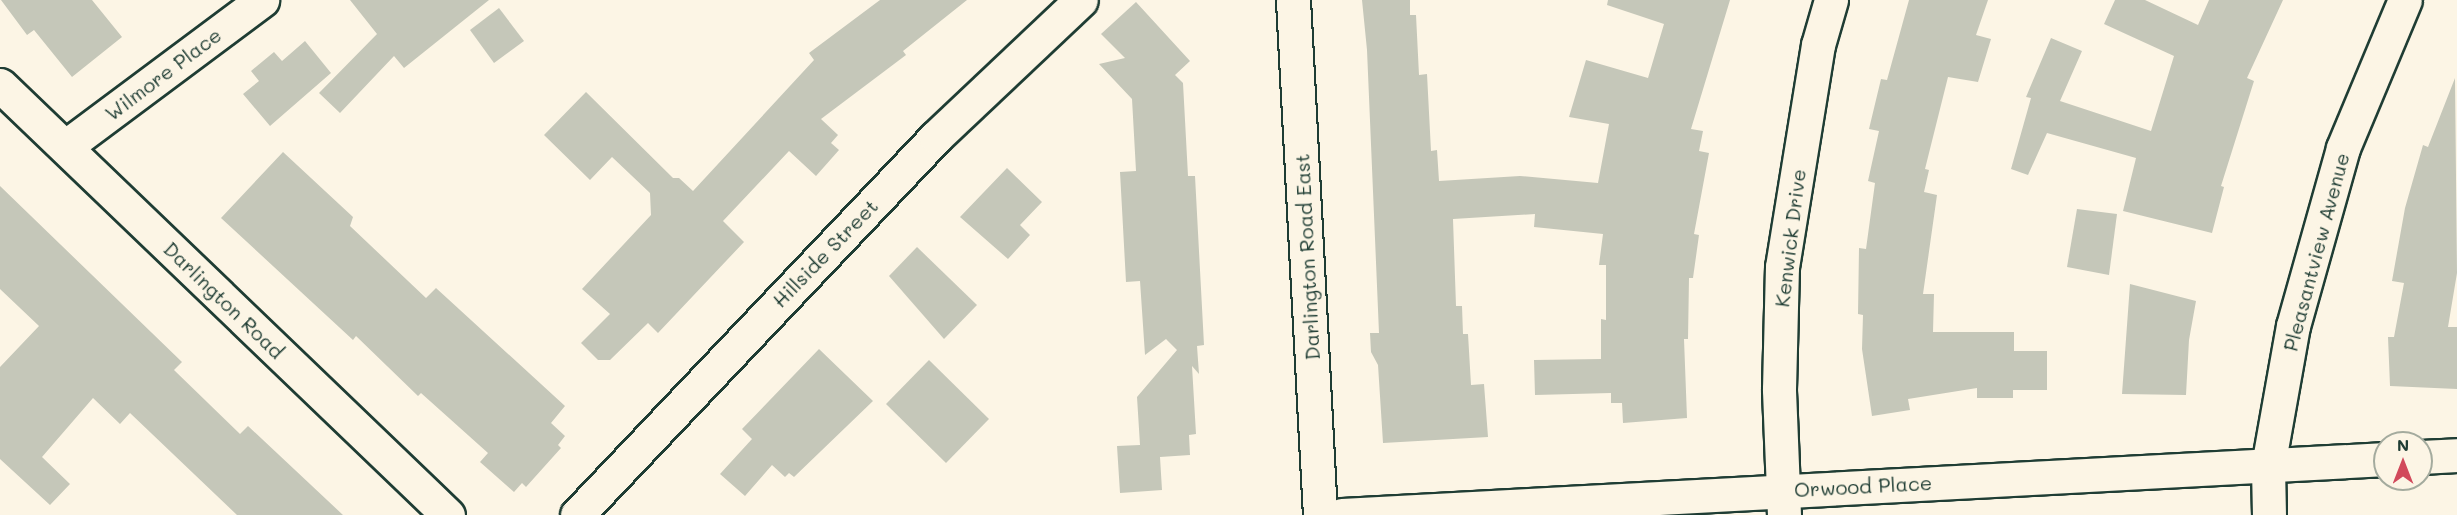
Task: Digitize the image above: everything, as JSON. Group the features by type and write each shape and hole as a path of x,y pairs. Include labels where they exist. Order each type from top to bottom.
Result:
{"street":[{"name":"Wilmore Place","path":"64,147 262,0"},
{"name":"Hillside Street","path":"577,515 936,137 1081,0"},
{"name":"Darlington Road East","path":"1293,0 1320,515"},
{"name":"Kenwick Drive","path":"1783,502 1779,389 1782,267 1818,45 1831,0"},
{"name":"Pleasantview Avenue","path":"2269,515 2268,465 2293,326 2343,148 2405,0"},
{"name":"Darlington Road","path":"0,85 448,515"},
{"path":"2433,456 2457,455"},
{"name":"Orwood Place","path":"1342,515 1783,502 2268,465 2373,460"}],"building":[{"path":"1,0 92,0 122,37 72,77 34,30 27,35"},
{"path":"350,0 489,0 404,68 394,56 340,113 319,93 377,34"},
{"path":"880,0 967,0 903,51 906,55 821,119 838,135 831,143 839,150 816,176 789,151 723,221 744,242 658,333 648,323 610,360 598,360 581,343 610,314 582,289 651,215 650,193 612,157 590,180 544,135 586,92 673,178 679,178 693,191 814,60 809,53"},
{"path":"1362,0 1410,0 1410,15 1416,15 1419,75 1427,74 1431,151 1437,150 1439,181 1520,176 1598,183 1609,124 1569,117 1586,60 1648,78 1664,24 1607,5 1608,0 1730,0 1691,129 1703,131 1699,151 1709,153 1694,234 1699,235 1693,278 1689,278 1688,339 1684,339 1687,418 1623,423 1622,403 1611,403 1611,393 1535,395 1534,360 1601,359 1601,319 1606,320 1606,265 1599,265 1603,234 1534,227 1535,214 1453,219 1456,306 1462,306 1463,334 1468,334 1471,385 1484,384 1488,437 1383,443 1378,365 1371,352 1370,333 1379,333 1367,50"},
{"path":"1909,0 1988,0 1976,35 1991,39 1978,82 1948,77 1925,169 1929,170 1924,192 1937,195 1923,294 1934,294 1933,332 2014,332 2014,351 2047,351 2047,390 2013,390 2013,398 1977,398 1977,388 1908,399 1910,410 1872,416 1862,349 1863,315 1858,314 1859,248 1866,249 1875,183 1868,181 1879,131 1869,129 1881,79 1887,80"},
{"path":"2115,0 2145,0 2198,25 2209,0 2283,0 2247,78 2254,81 2221,186 2224,187 2212,233 2123,211 2136,158 2047,133 2028,175 2011,169 2031,98 2026,97 2051,38 2082,51 2060,101 2151,131 2174,56 2104,24"},
{"path":"1136,2 1190,61 1175,75 1183,83 1188,176 1195,176 1204,345 1197,346 1199,374 1192,366 1196,434 1189,435 1190,455 1160,457 1162,490 1120,493 1117,446 1140,445 1137,397 1177,350 1166,339 1145,355 1140,281 1126,282 1120,172 1136,171 1132,99 1099,64 1125,58 1101,34"},
{"path":"499,8 524,41 494,63 470,30"},
{"path":"305,41 331,73 270,126 243,94 259,81 251,71 274,52 282,61"},
{"path":"2455,78 2457,273 2448,327 2457,327 2457,389 2390,386 2388,337 2394,337 2404,283 2392,281 2405,208 2423,145 2428,147"},
{"path":"283,152 353,217 350,226 426,298 436,288 565,406 551,423 565,436 558,445 561,448 526,487 522,483 514,492 480,462 488,453 421,393 418,396 356,336 353,340 221,218"},
{"path":"1007,168 1042,202 1020,225 1030,235 1008,259 960,217"},
{"path":"0,186 182,362 174,370 240,434 248,426 343,515 237,515 130,413 120,424 93,398 42,457 70,484 50,505 0,459 0,367 39,326 0,289"},
{"path":"2077,209 2117,214 2109,275 2067,267"},
{"path":"917,247 977,305 944,339 889,276"},
{"path":"2130,284 2196,301 2189,340 2186,395 2122,394"},
{"path":"819,349 873,401 794,477 789,473 785,477 772,465 745,496 720,474 752,439 742,429"},
{"path":"929,360 989,419 946,463 886,404"}]}
